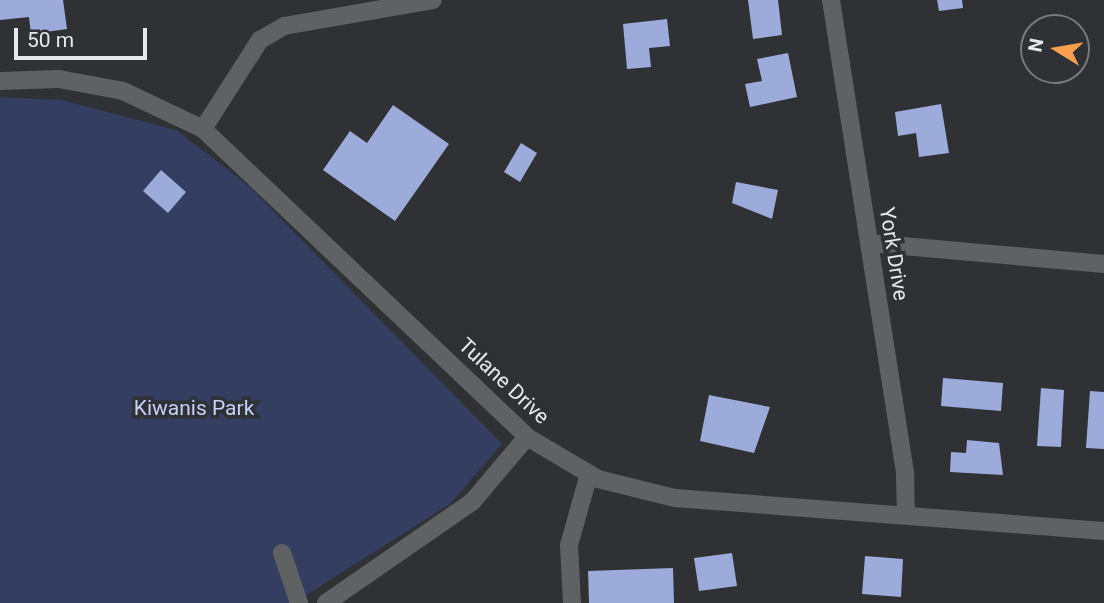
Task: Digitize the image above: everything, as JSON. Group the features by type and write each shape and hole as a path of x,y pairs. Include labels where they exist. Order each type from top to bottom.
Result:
{"street":[{"path":"203,129 260,40 284,26 433,0"},
{"name":"York Drive","path":"831,0 869,243 906,515"},
{"name":"Tulane Drive","path":"0,80 58,79 123,91 203,129 527,437 589,474 675,498 1104,531"},
{"path":"869,243 1104,264"},
{"path":"326,603 472,502 527,437"},
{"path":"572,603 571,533 589,474"},
{"path":"282,553 299,603"}],"green space":[{"name":"Kiwanis Park","path":"0,97 62,100 176,130 249,186 502,444 450,504 294,603 0,603"}],"building":[{"path":"0,0 63,0 67,29 31,34 29,17 0,20"},
{"path":"748,0 778,0 782,35 753,39"},
{"path":"937,0 962,0 963,8 939,11"},
{"path":"667,19 670,46 649,48 651,67 627,69 623,24"},
{"path":"788,53 797,97 750,107 745,84 762,81 757,59"},
{"path":"941,104 949,153 919,157 916,133 898,136 895,112"},
{"path":"393,105 449,144 395,221 323,170 350,131 367,143"},
{"path":"521,143 537,153 520,182 504,172"},
{"path":"161,170 186,192 168,213 143,191"},
{"path":"736,182 778,190 772,219 732,203"},
{"path":"943,378 1003,383 1001,411 941,406"},
{"path":"1041,388 1064,390 1061,447 1037,446"},
{"path":"1090,391 1104,392 1104,449 1086,448"},
{"path":"709,395 770,407 754,453 700,441"},
{"path":"967,440 999,443 1003,475 950,472 951,452 966,453"},
{"path":"732,553 737,586 699,591 694,558"},
{"path":"865,556 903,559 901,597 862,594"},
{"path":"673,568 674,603 589,603 588,571"}]}
